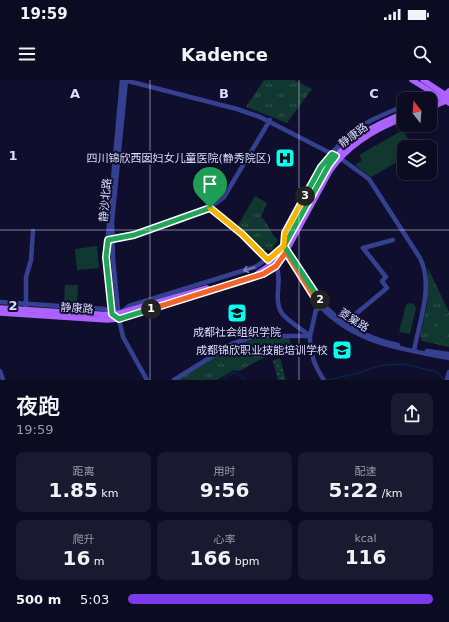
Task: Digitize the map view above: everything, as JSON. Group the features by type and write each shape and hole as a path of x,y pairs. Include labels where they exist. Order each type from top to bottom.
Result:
{"main road":[{"path":"412,80 439,98 448,98"},
{"path":"423,80 448,98"},
{"path":"437,104 448,98"},
{"name":"静康路","path":"0,308 26,309 107,320 118,315 255,274 273,263 284,248 330,170 336,156 356,138 370,129 397,116"},
{"name":"静康路","path":"336,156 374,131 397,121"},
{"name":"静康路","path":"118,315 256,277 268,272 276,266 284,248"},
{"name":"静康路","path":"0,313 26,309"}],"street":[{"path":"125,80 237,109 270,120 336,156 365,176 372,184 423,265 425,271 424,308 414,350"},
{"name":"静沙北路","path":"125,80 110,240 118,315 123,337 147,380"},
{"path":"0,302 26,309 105,309 118,315 130,306 255,267 268,260 284,248 285,233 321,167 336,156 347,137 360,127 397,109"},
{"path":"110,240 134,235 210,208 224,197 270,120"},
{"path":"210,208 242,234 268,260"},
{"path":"26,309 26,277 31,260 33,230"},
{"path":"346,322 387,288 382,281 386,277 362,248 393,240"},
{"name":"菱窠路","path":"284,248 321,304 340,323 370,341 385,346 449,354"},
{"path":"276,266 279,272 278,303 281,312 310,336"},
{"path":"321,304 316,310 310,336 310,350 312,360 323,379"},
{"name":"菱窠路","path":"321,304 364,334 384,342 449,358"},
{"path":"174,380 232,344 255,336 310,336"},
{"path":"0,371 3,380"},
{"path":"447,379 449,372"}],"green space":[{"path":"264,80 294,80 312,89 287,123 246,107"},
{"path":"399,132 404,132 409,140 397,140 397,162 371,177 355,165 362,160 359,155"},
{"path":"255,196 267,203 261,217 278,240 272,250 263,250 237,227"},
{"path":"97,246 99,268 77,270 75,249"},
{"path":"428,268 449,312 449,347 422,341 420,336 427,305"},
{"path":"65,285 78,285 77,305 64,304"},
{"path":"410,303 414,304 416,308 410,334 399,332 406,305"},
{"path":"449,315 449,334 442,337 436,320"},
{"path":"289,338 291,343 239,371 234,370 217,380 176,380 233,346 256,339"},
{"path":"280,358 286,380 278,380 273,361"}],"waterway":[{"path":"327,380 355,374 383,365 405,364 437,372 445,380"},
{"path":"222,380 235,372 245,380"}],"place":[{"name":"四川锦欣西囡妇女儿童医院(静秀院区)","path":"285,158"},
{"name":"成都社会组织学院","path":"237,313"},
{"name":"成都锦欣职业技能培训学校","path":"342,350"}],"route":[{"path":"210,208 203,212 134,235 108,240 106,257 112,314 119,319 256,277 268,272 276,266 286,252 313,297 320,306 323,303 317,297 284,246 329,165 336,156 332,154 321,167 285,233 284,246 268,260 242,234 210,208"}]}
